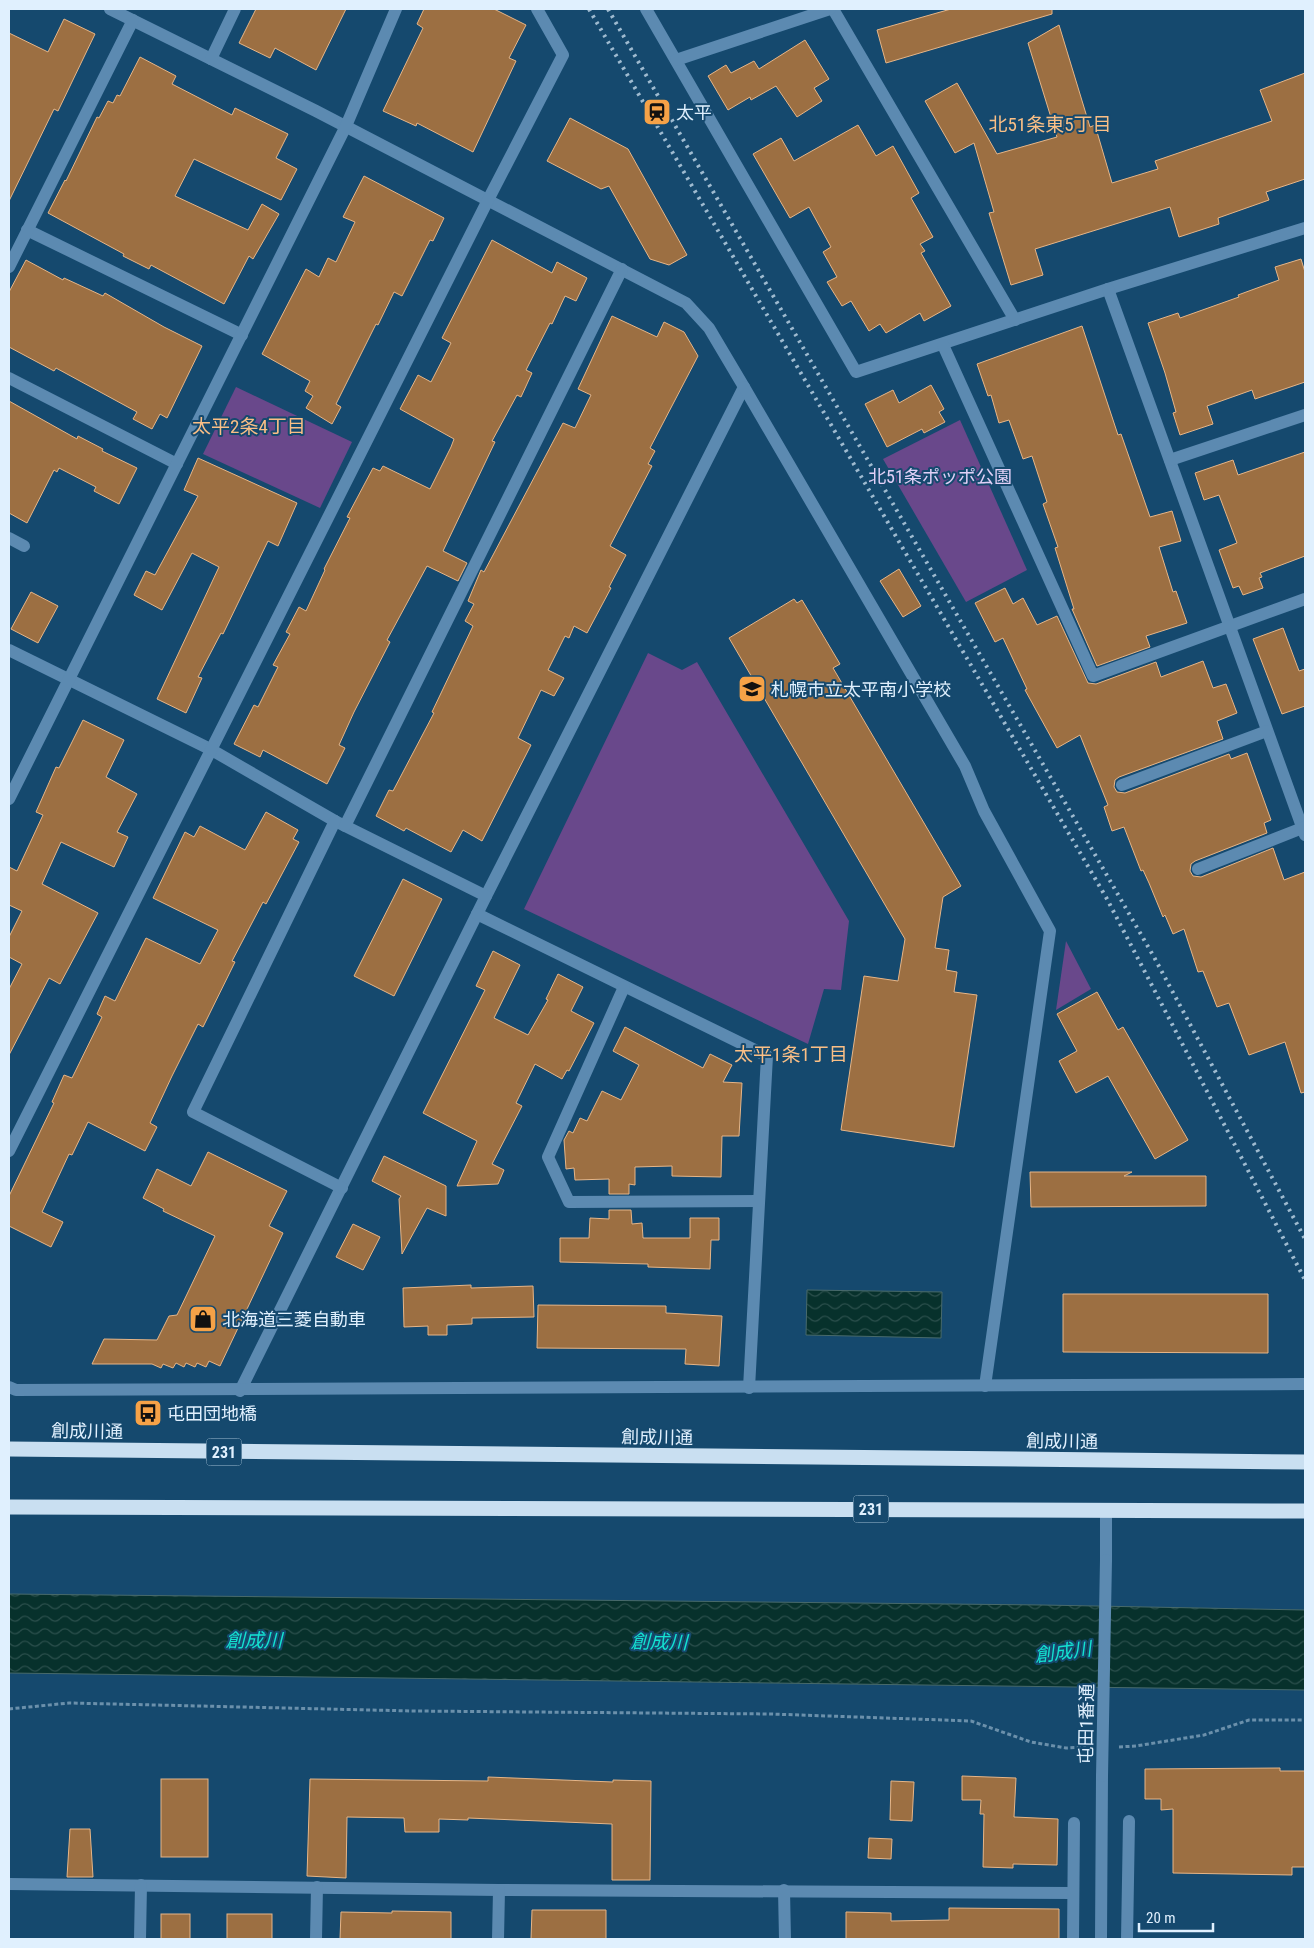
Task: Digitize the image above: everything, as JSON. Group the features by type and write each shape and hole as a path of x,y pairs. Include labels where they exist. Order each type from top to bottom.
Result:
{"highway":[{"name":"創成川通","path":"9,1449 1305,1462"},
{"name":"231","path":"9,1507 1305,1511"}],"street":[{"path":"110,9 346,126 686,303 709,328 965,766 984,811 1050,931 985,1386"},
{"path":"211,58 236,9"},
{"path":"9,799 346,126 396,9"},
{"path":"9,1151 210,749 563,55 537,9"},
{"path":"646,9 856,372 943,345 1108,289 1305,228"},
{"path":"676,60 832,9 1015,320"},
{"path":"9,267 133,20"},
{"path":"27,230 242,335"},
{"path":"342,1188 192,1112 622,269"},
{"path":"1108,289 1304,830 1198,869"},
{"path":"943,345 1093,676 1305,599"},
{"path":"9,378 177,464"},
{"path":"240,1391 486,896 744,387"},
{"path":"1170,460 1305,415"},
{"path":"9,538 24,546"},
{"path":"9,650 70,678 210,749 340,823 486,896"},
{"path":"1122,785 1267,731"},
{"path":"477,914 767,1056 749,1388"},
{"path":"624,987 548,1157 569,1202 759,1201"},
{"path":"9,1386 16,1390 240,1391 1305,1384"},
{"name":"屯田1番通","path":"1101,1939 1106,1510"},
{"path":"1127,1939 1129,1821"},
{"path":"1074,1823 1074,1939"},
{"path":"9,1884 499,1890 1073,1893"},
{"path":"140,1939 141,1885"},
{"path":"316,1887 316,1939"},
{"path":"498,1939 499,1890"},
{"path":"784,1890 785,1939"}],"path":[{"path":"9,1709 69,1703 433,1711 771,1714 971,1721 1031,1742 1066,1748 1096,1747"},
{"path":"1116,1747 1136,1746 1204,1735 1249,1720 1305,1720"}],"green space":[{"path":"236,387 352,442 320,508 203,454"},
{"name":"北51条ポッポ公園","path":"960,420 1027,570 966,602 883,459"},
{"path":"648,653 682,670 697,662 849,921 841,990 824,989 808,1044 524,909"},
{"path":"1066,941 1091,989 1056,1010"}],"water":[{"path":"807,1290 942,1292 941,1338 806,1335"},
{"name":"創成川","path":"9,1594 1042,1605 1305,1610 1305,1690 9,1673"}],"building":[{"path":"256,9 346,9 316,70 275,48 270,58 239,43"},
{"path":"424,9 494,9 526,25 509,58 516,61 473,152 417,123 416,126 383,111 423,28 417,24"},
{"path":"951,9 1052,9 1052,14 886,63 877,30"},
{"path":"64,19 95,34 58,111 54,109 9,201 9,33 48,52"},
{"path":"1059,25 1090,127 1095,125 1112,183 1158,169 1155,161 1272,121 1260,90 1305,73 1305,179 1266,192 1269,200 1218,218 1219,224 1179,237 1170,207 1035,249 1043,275 1011,285 989,213 994,212 974,143 955,153 925,101 957,83 997,154 1057,137 1028,43"},
{"path":"805,40 829,79 814,88 822,101 797,117 776,86 751,100 750,97 728,110 708,76 726,65 731,73 754,61 759,69"},
{"path":"140,57 176,76 172,84 232,115 235,108 288,134 276,158 297,169 281,200 194,159 175,196 248,230 262,204 279,214 253,259 249,256 224,304 151,265 149,269 123,256 124,254 48,213 97,117 99,118 108,101 113,103 117,95 120,96"},
{"path":"570,118 628,149 687,255 669,265 650,259 609,186 601,189 547,161"},
{"path":"858,125 876,156 893,146 919,193 911,198 933,237 920,244 925,251 921,253 951,306 924,321 920,313 886,333 880,324 869,331 851,301 842,306 827,282 837,277 823,252 831,247 809,207 790,218 753,154 781,138 794,161"},
{"path":"364,176 444,218 433,241 430,240 402,296 394,292 378,325 376,324 336,404 341,407 332,424 306,408 313,396 305,391 310,381 262,354 306,269 319,277 328,258 336,262 355,222 343,217"},
{"path":"492,240 552,273 557,262 587,278 576,301 565,296 552,324 550,323 526,370 532,373 521,397 517,395 492,441 495,442 443,551 467,563 458,581 427,566 387,640 390,642 339,745 345,748 327,784 263,750 260,757 234,744 254,705 258,707 278,667 273,665 290,634 286,632 299,607 306,611 324,569 350,518 347,517 373,468 380,471 383,466 430,489 454,439 400,409 418,375 431,382 451,343 442,338"},
{"path":"1301,259 1305,272 1305,382 1255,399 1252,390 1207,406 1213,424 1180,435 1173,413 1176,412 1165,373 1148,323 1178,313 1180,318 1239,297 1238,295 1279,280 1275,267"},
{"path":"26,260 63,280 64,278 103,296 105,293 164,327 202,346 167,418 160,414 152,429 133,419 137,412 56,368 54,371 9,347 9,292"},
{"path":"612,316 657,337 664,322 684,332 698,356 650,448 655,451 648,464 652,466 610,546 626,555 609,587 611,588 587,633 574,626 569,638 565,636 548,670 564,678 554,696 541,690 518,738 531,745 482,841 463,830 451,852 406,828 404,831 376,816 389,790 393,791 434,713 432,712 473,626 465,621 474,604 468,601 481,570 484,572 563,423 575,428 591,395 578,389"},
{"path":"1082,326 1118,435 1121,434 1150,517 1172,511 1181,541 1159,547 1173,592 1176,591 1187,623 1146,636 1150,647 1097,666 1072,609 1074,609 1055,548 1058,547 1043,504 1047,502 1032,456 1023,459 1009,420 999,423 991,395 988,396 977,364"},
{"path":"931,385 944,409 939,412 945,422 924,433 922,429 887,447 865,404 893,390 899,403"},
{"path":"9,401 77,439 78,436 103,449 102,451 137,468 119,504 94,491 96,487 59,468 57,472 54,470 27,523 9,513"},
{"path":"1305,452 1305,556 1260,573 1262,577 1259,578 1263,588 1243,595 1239,586 1233,588 1219,550 1237,543 1219,495 1204,500 1195,473 1233,460 1238,475"},
{"path":"198,458 297,503 278,546 268,541 223,634 221,633 198,677 202,678 186,713 157,699 219,567 192,553 162,610 134,595 146,571 155,575 198,496 184,490"},
{"path":"899,569 921,606 903,617 880,581"},
{"path":"1005,588 1013,604 1023,598 1037,625 1057,616 1088,683 1096,684 1156,662 1161,677 1203,661 1213,688 1226,684 1237,713 1217,721 1223,739 1119,777 1115,780 1114,787 1117,792 1125,793 1229,754 1231,759 1247,753 1271,820 1264,823 1267,833 1195,861 1191,864 1190,871 1193,876 1201,877 1273,848 1284,880 1305,872 1305,1092 1301,1093 1285,1042 1249,1055 1229,1003 1217,1007 1203,971 1198,972 1184,929 1173,934 1165,915 1163,917 1143,870 1141,871 1124,827 1112,831 1104,807 1108,805 1080,735 1057,748 1025,690 1027,689 1003,638 995,642 975,603"},
{"path":"31,592 58,606 38,643 11,629"},
{"path":"794,599 797,603 802,600 840,664 833,668 961,886 943,897 935,948 949,950 946,970 957,972 954,992 977,995 954,1147 841,1130 864,976 898,981 905,939 729,638"},
{"path":"1283,628 1299,671 1305,669 1305,706 1282,714 1253,639"},
{"path":"83,720 124,740 106,777 137,794 117,832 128,837 114,867 61,842 42,884 98,913 60,984 49,978 9,1055 9,989 22,964 9,957 9,937 22,911 9,905 9,867 17,871 43,815 36,812 56,767 59,768"},
{"path":"266,812 298,830 293,839 299,842 266,904 263,902 232,961 235,962 203,1027 198,1024 172,1076 150,1123 157,1127 145,1151 88,1122 72,1155 69,1154 42,1212 63,1222 51,1247 9,1226 9,1196 54,1103 52,1102 64,1075 72,1078 102,1017 97,1014 105,996 115,1001 146,938 200,964 218,930 153,898 185,832 194,837 200,826 245,850"},
{"path":"403,879 442,899 394,996 354,976"},
{"path":"493,951 520,965 494,1018 528,1035 548,1000 546,999 558,974 583,987 571,1011 594,1023 569,1071 567,1070 562,1079 535,1064 516,1103 522,1106 492,1164 504,1170 498,1184 457,1186 477,1141 423,1113 485,990 476,986"},
{"path":"1097,992 1118,1030 1123,1027 1188,1140 1155,1159 1108,1076 1076,1093 1059,1061 1077,1051 1057,1014"},
{"path":"625,1027 703,1068 710,1054 732,1065 723,1082 742,1083 739,1136 722,1136 721,1177 672,1176 672,1166 635,1167 635,1185 629,1184 629,1194 609,1194 609,1179 575,1180 574,1168 566,1169 564,1140 569,1131 573,1133 580,1118 587,1121 602,1091 621,1100 639,1065 613,1051"},
{"path":"208,1152 287,1191 269,1226 283,1233 220,1366 209,1361 206,1367 197,1363 195,1367 186,1363 184,1367 176,1363 173,1368 163,1364 161,1368 152,1364 92,1364 104,1339 157,1340 169,1316 177,1315 215,1236 163,1211 164,1209 143,1198 157,1169 191,1186"},
{"path":"384,1156 446,1186 446,1216 427,1208 402,1254 399,1199 401,1196 372,1181"},
{"path":"1030,1172 1132,1172 1124,1176 1206,1176 1206,1206 1031,1207"},
{"path":"609,1210 631,1210 632,1224 642,1223 643,1238 690,1238 690,1218 719,1218 719,1240 711,1240 710,1269 648,1267 648,1264 560,1262 560,1238 589,1238 590,1218 609,1219"},
{"path":"353,1224 380,1237 363,1270 336,1257"},
{"path":"471,1285 471,1288 533,1286 534,1317 472,1318 472,1324 447,1325 447,1335 428,1335 428,1326 404,1327 403,1288"},
{"path":"1063,1294 1268,1294 1268,1353 1063,1352"},
{"path":"538,1305 666,1306 666,1313 722,1316 719,1366 685,1364 686,1349 537,1348"},
{"path":"1280,1768 1280,1771 1305,1771 1305,1867 1292,1867 1292,1875 1173,1873 1173,1809 1161,1810 1161,1799 1145,1799 1145,1769"},
{"path":"962,1776 1016,1778 1014,1817 1058,1819 1057,1865 1013,1864 1013,1868 983,1867 984,1814 980,1814 981,1800 962,1800"},
{"path":"488,1777 613,1782 613,1780 651,1781 650,1880 612,1880 612,1824 468,1818 468,1820 439,1819 439,1832 405,1832 404,1818 347,1817 346,1878 307,1876 310,1779 488,1781"},
{"path":"161,1779 208,1779 208,1857 161,1857"},
{"path":"891,1781 914,1782 912,1821 890,1820"},
{"path":"70,1829 90,1829 93,1877 67,1877"},
{"path":"869,1838 892,1839 891,1859 868,1858"},
{"path":"949,1908 1059,1909 1059,1939 846,1939 846,1912 891,1913 891,1921 949,1920"},
{"path":"532,1910 606,1910 606,1939 531,1939"},
{"path":"392,1911 451,1912 451,1939 340,1939 341,1912 392,1913"},
{"path":"161,1914 190,1914 190,1939 161,1939"},
{"path":"227,1914 272,1914 272,1939 227,1939"}],"railway":[{"path":"589,9 1107,899 1305,1280"},
{"path":"608,9 1154,957 1305,1239"}],"place":[{"name":"太平","path":"657,112"},
{"name":"札幌市立太平南小学校","path":"752,689"},
{"name":"北海道三菱自動車","path":"203,1319"},
{"name":"屯田団地橋","path":"148,1413"}],"district":[{"name":"北51条東5丁目","path":"1050,124"},
{"name":"太平2条4丁目","path":"249,426"},
{"name":"太平1条1丁目","path":"791,1054"}]}
